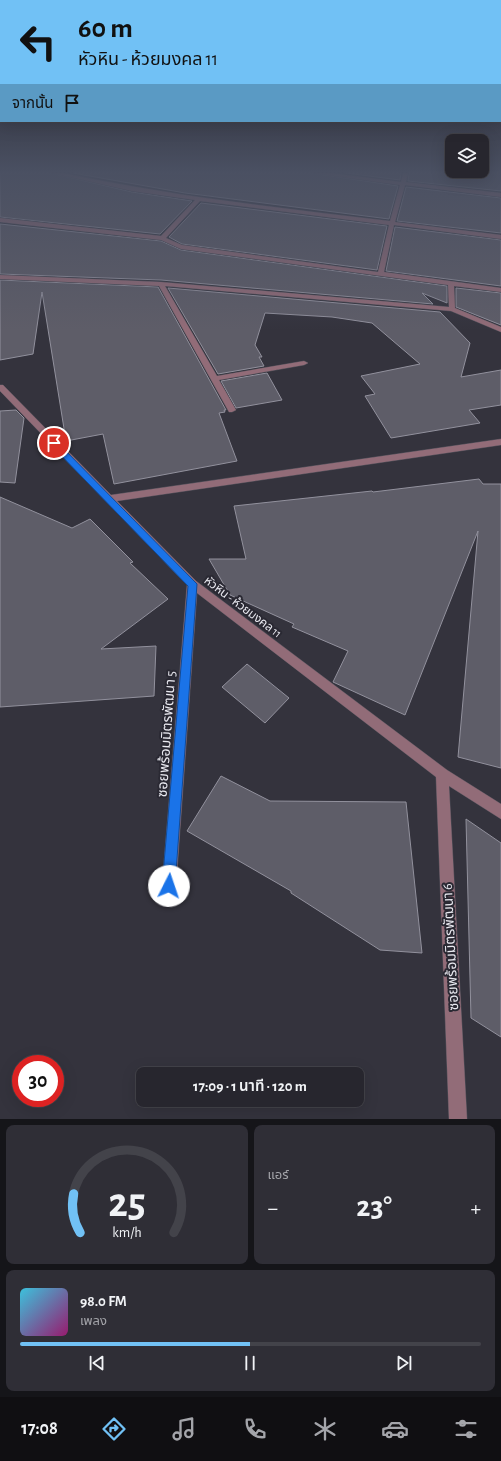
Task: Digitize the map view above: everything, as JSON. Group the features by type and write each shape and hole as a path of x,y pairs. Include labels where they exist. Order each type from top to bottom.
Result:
{"street":[{"path":"47,225 162,238 181,247 501,290"},
{"path":"162,238 174,225"},
{"path":"381,274 392,225"},
{"path":"409,225 501,237"},
{"path":"0,277 161,284 452,309 501,330"},
{"path":"451,283 452,309"},
{"path":"161,284 232,410"},
{"path":"214,379 304,363"},
{"name":"หัวหิน - ห้วยมงคล 11","path":"0,387 108,500 192,584 442,774 501,812"},
{"path":"108,500 501,442"},
{"name":"ซอยพร้อมมิตรพัฒนา 5","path":"169,886 192,584"},
{"name":"ซอยพร้อมมิตรพัฒนา 6","path":"442,774 458,1119"}],"building":[{"path":"0,225 12,225 161,241 181,250 447,286 447,303 422,293 433,304 161,280 0,274"},
{"path":"77,225 169,225 160,234"},
{"path":"180,225 387,226 377,270 182,244 169,237"},
{"path":"434,225 501,225 501,233"},
{"path":"395,227 501,240 501,286 386,271"},
{"path":"0,280 158,287 226,410 224,410 225,412 219,413 237,461 114,484 103,434 66,441 42,292 33,354 0,360"},
{"path":"168,288 440,312 470,343 461,377 501,370 501,405 469,410 480,423 391,438 365,396 375,394 361,376 420,364 372,323 332,317 265,313 255,345 262,357 259,357 264,366 218,374"},
{"path":"456,288 501,293 501,325 456,307"},
{"path":"267,373 282,400 236,408 221,381"},
{"path":"16,410 24,418 15,483 0,482 0,411"},
{"path":"479,479 483,484 501,484 501,768 458,757 478,531 405,715 333,682 348,651 292,627 294,624 230,595 209,559 246,559 234,506 373,492"},
{"path":"0,497 72,528 90,519 133,562 130,563 168,599 101,649 156,646 154,696 0,707"},
{"path":"247,664 289,698 265,723 222,687"},
{"path":"221,776 270,801 406,802 422,953 380,950 291,893 291,891 187,831"},
{"path":"466,819 501,843 501,1037 471,1018"}],"route":[{"path":"54,443 108,500 192,584 169,886"}]}
